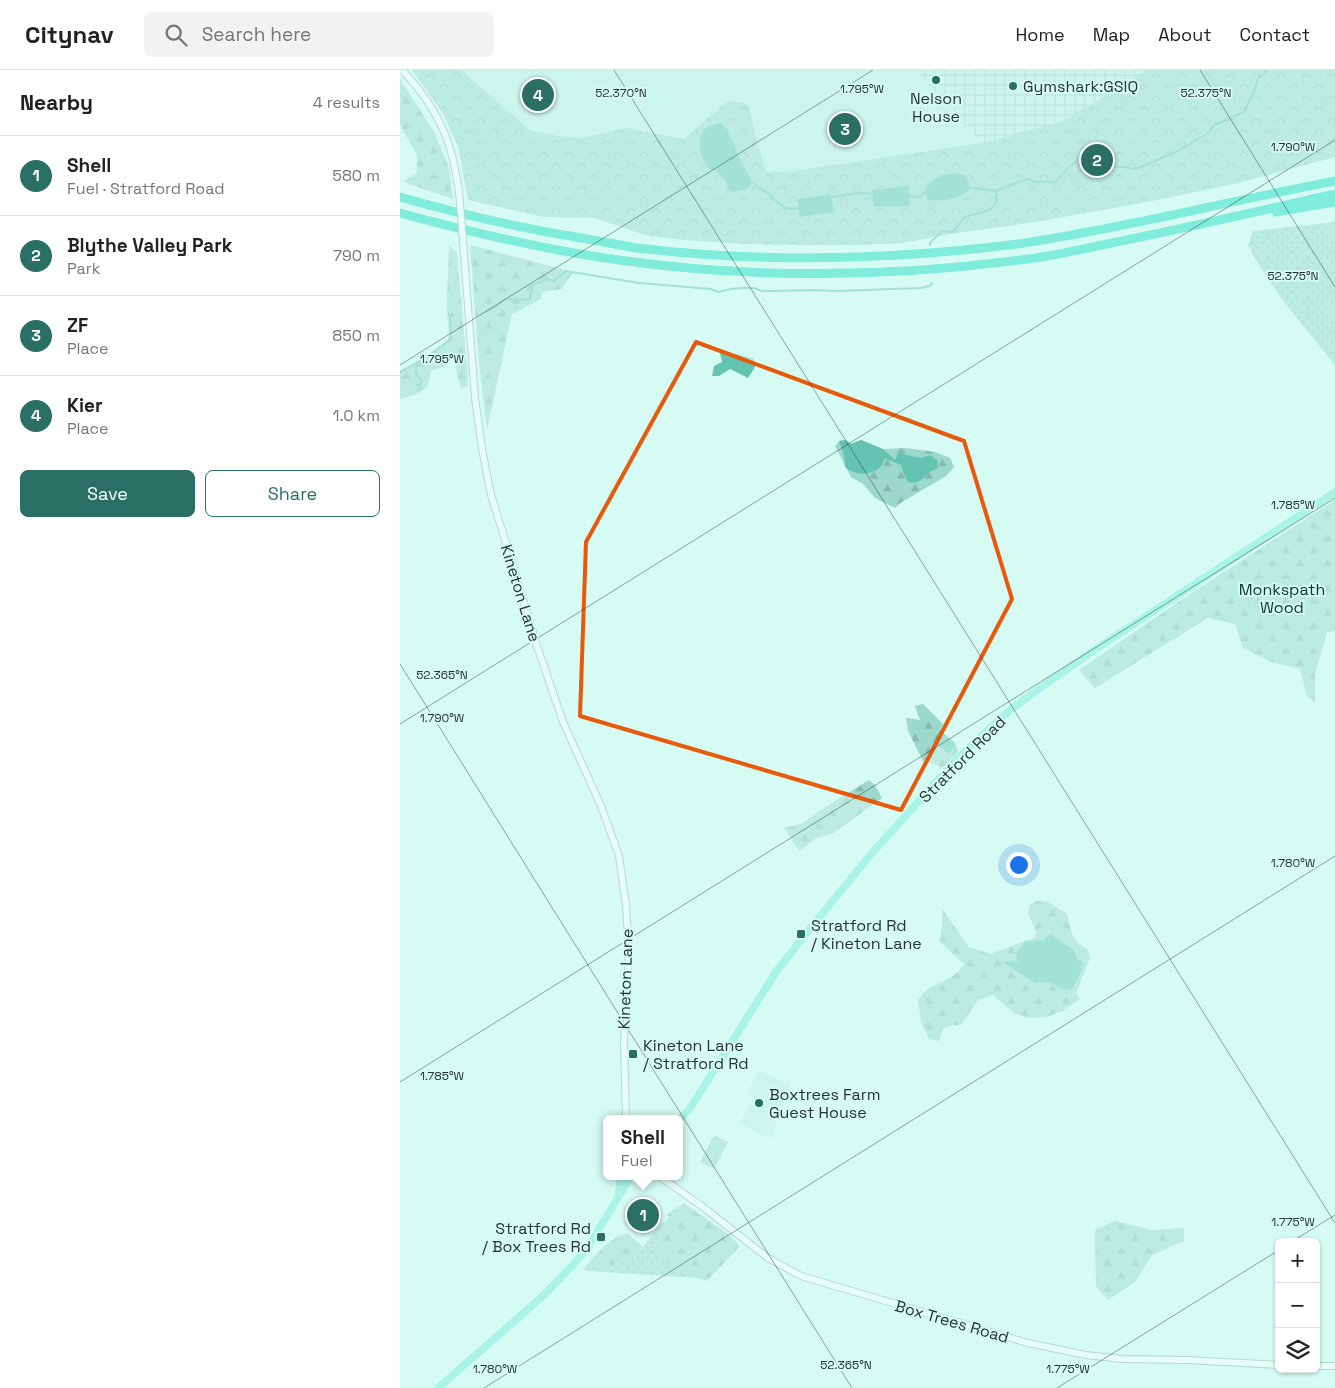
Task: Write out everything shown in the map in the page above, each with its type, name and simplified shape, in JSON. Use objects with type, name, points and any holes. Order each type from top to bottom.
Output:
[{"type":"highway","points":[[400,197],[532,230],[635,248],[700,254],[786,258],[957,251],[1019,243],[1096,231],[1335,180]]},
{"type":"highway","points":[[400,213],[527,244],[619,260],[714,270],[813,274],[921,270],[1029,259],[1131,239],[1335,194]]},
{"type":"highway","points":[[1216,220],[1302,209],[1335,202]]},
{"type":"main road","name":"Stratford Road","points":[[683,1116],[699,1094],[776,972],[872,853],[958,758],[1010,710],[1040,688],[1335,492]]},
{"type":"main road","points":[[618,1198],[622,1180]]},
{"type":"main road","points":[[438,1388],[544,1295],[574,1264],[586,1250],[629,1180]]},
{"type":"street","name":"Kineton Lane","points":[[402,70],[426,100],[445,132],[450,147],[459,190],[475,398],[482,450],[491,495],[536,643],[563,722],[601,806],[618,856],[626,905],[629,953],[624,1042],[626,1115]]},
{"type":"street","name":"Box Trees Road","points":[[665,1180],[703,1207],[768,1258],[801,1276],[1028,1343],[1086,1356],[1275,1365]]},
{"type":"street","points":[[1320,1366],[1335,1366]]},
{"type":"highlighted area","points":[[696,342],[964,441],[1012,599],[901,810],[580,716],[586,542]]},
{"type":"shaded area","points":[[461,70],[1146,70],[1127,84],[1060,122],[982,143],[793,171],[765,172],[749,106],[728,101],[684,139],[626,128],[582,138],[559,136],[531,131]]},
{"type":"shaded area","points":[[915,70],[1146,70],[1127,84],[1060,122],[982,143]]},
{"type":"shaded area","points":[[720,123],[727,129],[752,182],[747,189],[732,192],[721,175],[711,170],[703,158],[700,146],[701,135],[709,126]]},
{"type":"shaded area","points":[[954,173],[964,175],[970,188],[962,195],[951,199],[928,200],[924,193],[929,184],[939,177]]},
{"type":"shaded area","points":[[908,186],[910,206],[874,207],[872,190]]},
{"type":"shaded area","points":[[831,194],[834,212],[800,217],[797,199]]},
{"type":"shaded area","points":[[726,351],[754,359],[755,367],[748,378],[730,369],[719,376],[712,376],[714,366],[722,362],[720,353]]},
{"type":"shaded area","points":[[845,440],[851,444],[861,440],[883,449],[895,460],[898,453],[920,458],[930,455],[937,460],[938,468],[919,481],[912,483],[908,482],[901,465],[885,458],[881,466],[875,471],[862,474],[852,472],[845,467],[844,455],[839,441]]},
{"type":"shaded area","points":[[940,730],[955,743],[956,746],[949,754],[933,741]]},
{"type":"shaded area","points":[[1050,934],[1074,950],[1082,970],[1072,989],[1064,990],[1050,982],[1035,983],[1001,961],[1018,962],[1016,954],[1024,942],[1043,940]]},
{"type":"shaded area","points":[[758,1071],[790,1084],[787,1098],[778,1115],[773,1137],[766,1137],[740,1123],[754,1097],[748,1092]]},
{"type":"green space","points":[[412,70],[461,70],[531,131],[559,136],[582,138],[626,128],[684,139],[728,101],[744,103],[749,106],[766,172],[793,171],[982,143],[1060,122],[1127,84],[1146,70],[1335,70],[1335,157],[1239,183],[1147,202],[903,243],[801,245],[681,240],[645,235],[595,218],[544,217],[468,200],[458,146],[442,112]]},
{"type":"green space","points":[[400,79],[434,132],[449,168],[453,199],[403,182],[417,173],[417,155],[400,125]]},
{"type":"green space","points":[[1335,222],[1335,365],[1266,277],[1248,245],[1253,231]]},
{"type":"green space","points":[[449,245],[457,253],[468,378],[467,386],[461,389],[455,358],[449,357],[444,366],[431,371],[428,386],[417,394],[400,399],[400,372],[426,358],[449,338],[447,302]]},
{"type":"green space","points":[[470,245],[573,272],[562,289],[542,292],[541,299],[512,314],[487,429],[479,363]]},
{"type":"green space","points":[[845,440],[851,444],[861,440],[883,449],[906,448],[935,452],[950,458],[954,467],[946,476],[895,508],[875,498],[863,484],[851,477],[835,446],[839,441]]},
{"type":"green space","name":"Monkspath Wood","points":[[1335,500],[1335,631],[1327,632],[1315,674],[1315,702],[1307,696],[1300,669],[1271,662],[1243,648],[1235,624],[1208,618],[1095,688],[1079,670],[1190,594]]},
{"type":"green space","points":[[923,704],[943,724],[937,733],[953,751],[956,746],[958,753],[941,769],[938,765],[923,761],[908,731],[906,718],[920,720],[915,706]]},
{"type":"green space","points":[[869,780],[875,785],[882,798],[834,833],[816,838],[800,851],[798,849],[784,828],[801,824]]},
{"type":"green space","points":[[1036,901],[1048,902],[1067,914],[1072,934],[1078,943],[1088,950],[1090,958],[1076,993],[1080,999],[1063,1011],[1046,1017],[1027,1018],[1014,1013],[993,995],[978,1000],[961,1025],[943,1029],[939,1041],[929,1039],[921,1022],[918,1000],[927,989],[953,976],[964,964],[940,942],[943,910],[969,947],[990,954],[1034,938],[1037,934],[1028,913],[1030,904]]},
{"type":"green space","points":[[714,1135],[728,1142],[714,1169],[700,1162]]},
{"type":"green space","points":[[684,1203],[728,1234],[740,1246],[707,1281],[683,1277],[666,1260],[661,1252],[660,1239],[667,1225],[665,1222],[669,1217],[667,1215]]},
{"type":"green space","points":[[1115,1221],[1152,1230],[1184,1228],[1184,1241],[1152,1255],[1135,1282],[1108,1300],[1096,1286],[1095,1230]]},
{"type":"green space","points":[[665,1222],[667,1225],[660,1238],[665,1258],[683,1277],[602,1272],[622,1261],[634,1259],[660,1224]]},
{"type":"green space","points":[[627,1233],[643,1247],[633,1259],[622,1261],[602,1272],[583,1270],[608,1243]]},
{"type":"waterway","points":[[1007,187],[1028,179],[1035,182],[1055,182],[1070,166],[1080,159],[1093,166],[1136,169],[1178,151],[1208,133],[1214,125],[1244,112],[1258,78],[1266,70]]},
{"type":"waterway","points":[[752,182],[782,206],[792,209]]},
{"type":"waterway","points":[[970,188],[996,191]]},
{"type":"waterway","points":[[930,245],[942,231],[950,232],[955,230],[965,217],[991,209],[996,202],[996,191],[1002,188]]},
{"type":"waterway","points":[[832,197],[856,193],[872,194]]},
{"type":"waterway","points":[[909,195],[913,197],[921,196],[924,193]]},
{"type":"waterway","points":[[486,311],[496,307],[505,299],[530,299],[533,285],[547,279],[554,281],[566,271],[639,283],[711,289],[718,292],[742,288],[754,288],[762,291],[920,288],[930,286],[932,283]]},
{"type":"waterway","points":[[400,372],[422,360],[451,339],[450,317],[453,314]]},
{"type":"waterway","points":[[416,386],[422,380],[416,373],[417,364]]},
{"type":"place","name":"Nelson House","points":[[936,80]]},
{"type":"place","name":"Gymshark:GSIQ","points":[[1013,86]]},
{"type":"place","name":"Kier","points":[[538,95]]},
{"type":"place","name":"ZF","points":[[845,129]]},
{"type":"place","name":"Blythe Valley Park","points":[[1097,160]]},
{"type":"place","name":"Stratford Rd / Kineton Lane","points":[[801,934]]},
{"type":"place","name":"Kineton Lane / Stratford Rd","points":[[633,1054]]},
{"type":"place","name":"Boxtrees Farm Guest House","points":[[759,1103]]},
{"type":"place","name":"Shell","points":[[643,1215]]},
{"type":"place","name":"Stratford Rd / Box Trees Rd","points":[[601,1237]]}]
